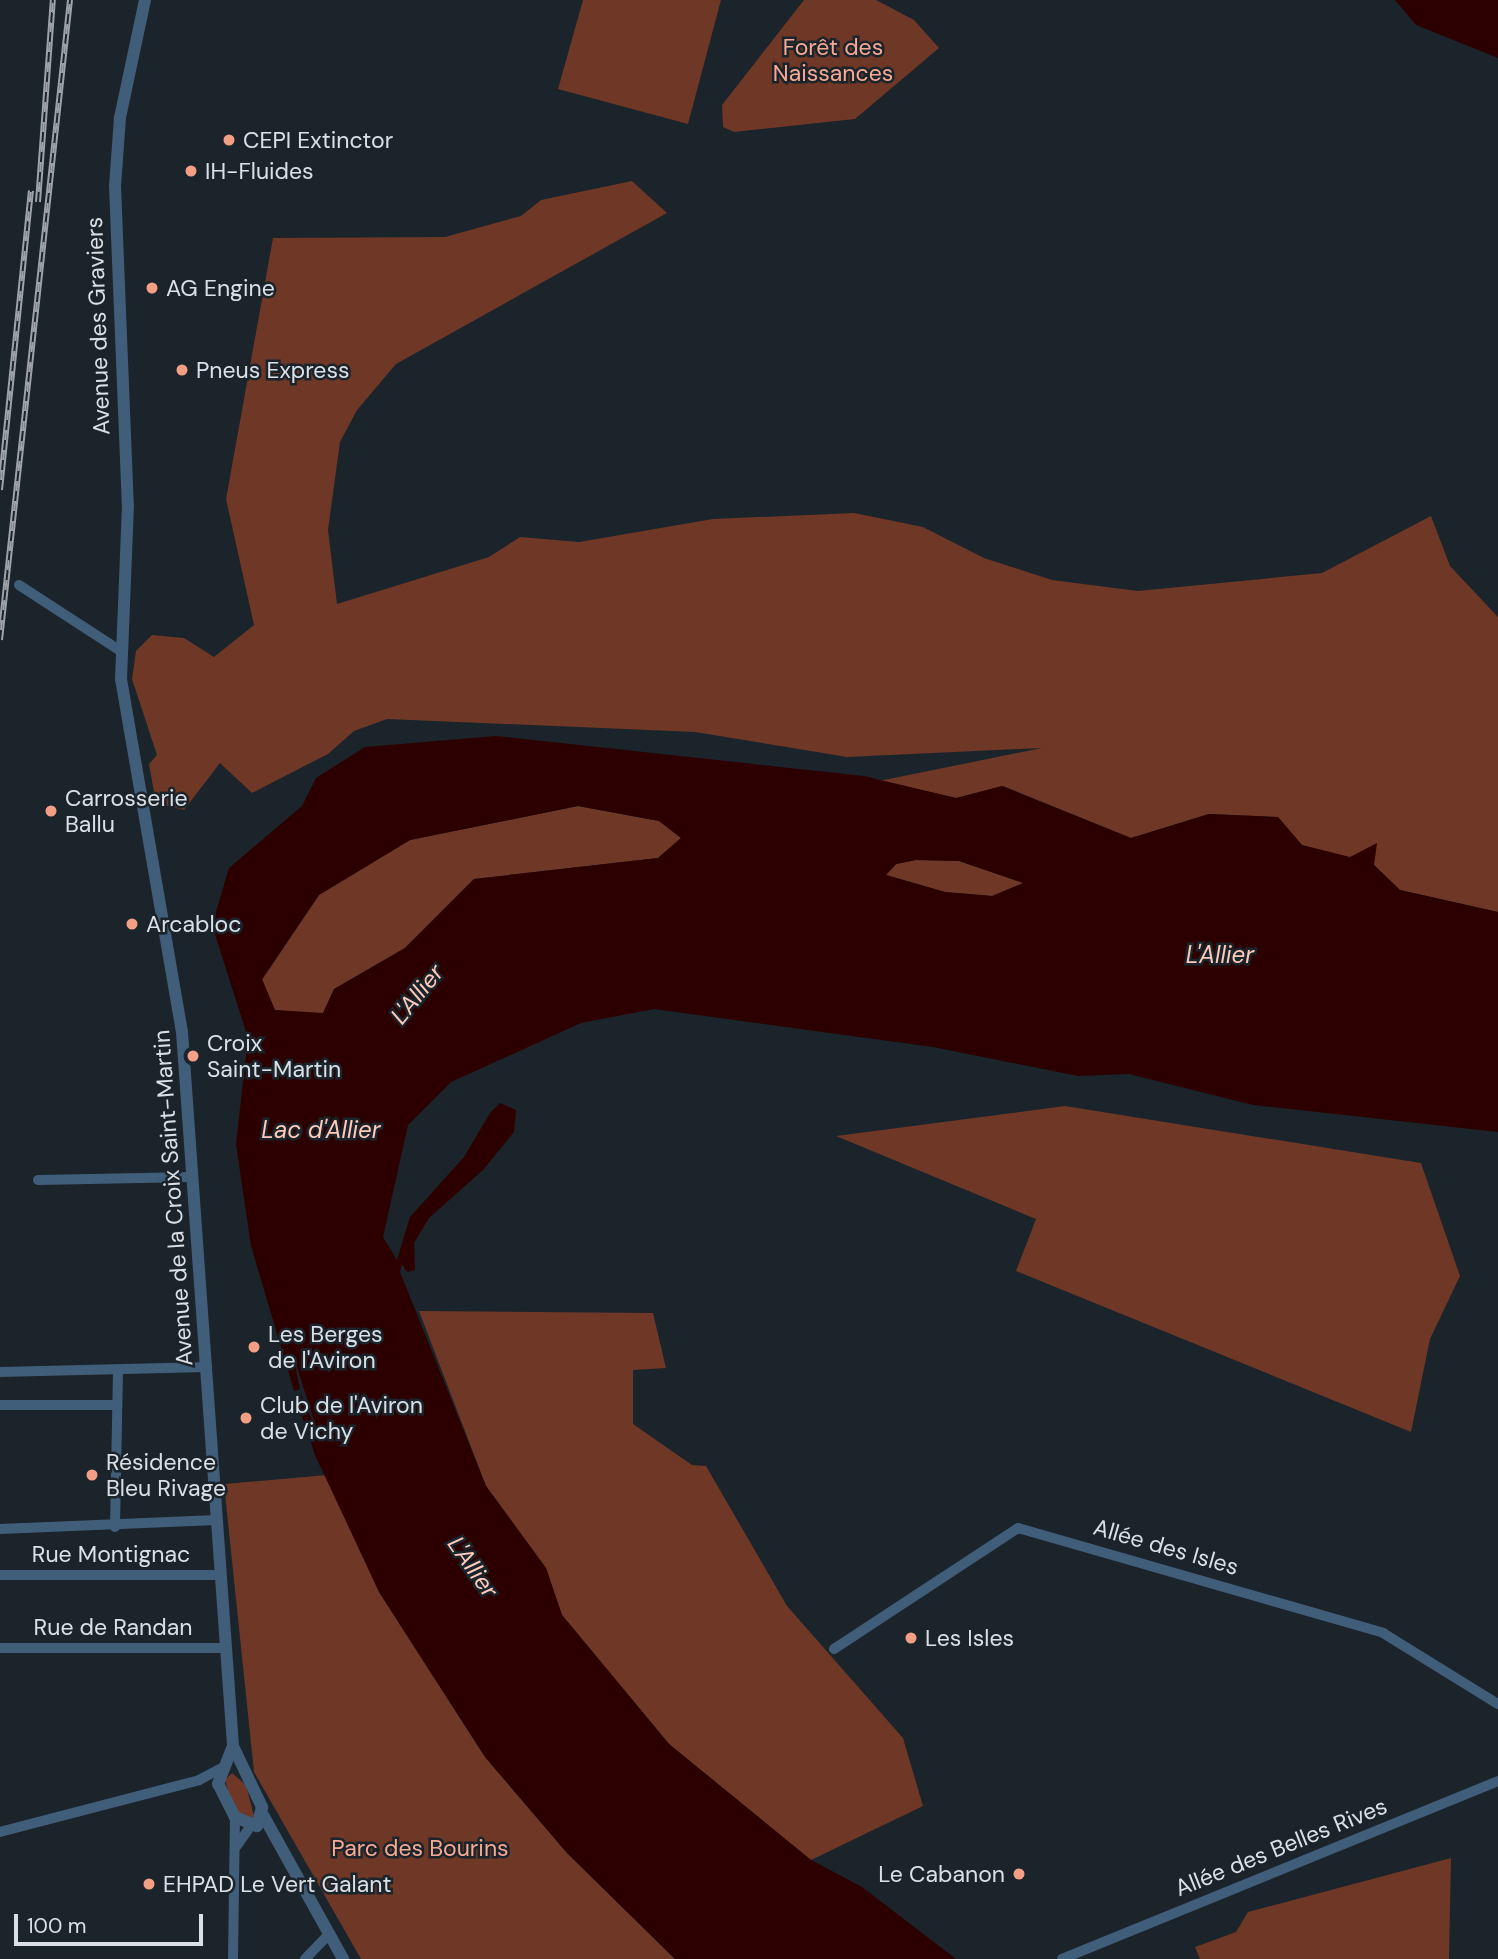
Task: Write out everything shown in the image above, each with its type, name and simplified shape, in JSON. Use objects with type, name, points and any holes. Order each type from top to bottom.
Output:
[{"type":"street","name":"Avenue des Graviers","points":[[122,652],[128,505],[115,186],[120,118],[145,0]]},
{"type":"street","points":[[19,585],[122,652]]},
{"type":"street","name":"Avenue de la Croix Saint-Martin","points":[[122,652],[174,968],[193,1177],[233,1746],[228,1767]]},
{"type":"street","points":[[38,1180],[193,1177]]},
{"type":"street","points":[[0,1372],[206,1367]]},
{"type":"street","points":[[115,1527],[114,1405],[118,1370]]},
{"type":"street","points":[[0,1405],[114,1405]]},
{"type":"street","points":[[0,1529],[115,1527],[217,1521]]},
{"type":"street","name":"Allée des Isles","points":[[834,1648],[1018,1528],[1383,1633],[1498,1704]]},
{"type":"street","name":"Rue Montignac","points":[[0,1575],[221,1575]]},
{"type":"street","name":"Rue de Randan","points":[[0,1648],[226,1648]]},
{"type":"street","points":[[228,1767],[263,1815],[343,1959]]},
{"type":"street","points":[[228,1767],[218,1784],[235,1817],[233,1959]]},
{"type":"street","points":[[0,1832],[199,1780],[228,1767]]},
{"type":"street","name":"Allée des Belles Rives","points":[[1062,1959],[1498,1781]]},
{"type":"street","points":[[236,1847],[250,1827],[263,1815]]},
{"type":"street","points":[[235,1817],[250,1827]]},
{"type":"street","points":[[305,1959],[328,1935]]},
{"type":"green space","points":[[583,0],[721,0],[688,124],[558,89]]},
{"type":"green space","name":"Forêt des Naissances","points":[[804,0],[876,0],[914,20],[939,48],[855,119],[734,132],[723,127],[722,105]]},
{"type":"green space","points":[[632,181],[667,213],[396,364],[357,410],[340,442],[328,530],[337,604],[489,557],[520,537],[579,542],[713,519],[854,513],[923,527],[984,558],[1052,580],[1138,591],[1322,573],[1431,516],[1450,566],[1498,617],[1498,912],[1400,890],[1374,865],[1302,845],[1278,817],[1209,814],[1131,838],[1003,786],[957,798],[879,781],[1042,748],[847,757],[695,732],[387,719],[354,731],[328,754],[252,793],[220,763],[184,810],[156,803],[149,764],[157,755],[132,679],[136,651],[152,635],[184,638],[214,657],[254,625],[226,499],[273,238],[445,237],[521,216],[541,200]]},
{"type":"green space","points":[[578,806],[659,821],[681,838],[658,858],[474,879],[405,948],[334,989],[323,1014],[275,1010],[262,980],[319,895],[410,840]]},
{"type":"green space","points":[[916,860],[959,861],[1024,883],[993,896],[945,892],[886,875],[896,864]]},
{"type":"green space","points":[[1065,1106],[1421,1163],[1460,1276],[1430,1339],[1411,1432],[1016,1271],[1036,1219],[836,1136]]},
{"type":"green space","points":[[419,1311],[653,1313],[666,1368],[633,1370],[633,1424],[692,1465],[706,1466],[787,1606],[903,1738],[923,1806],[811,1860],[669,1744],[562,1615],[546,1568],[486,1486]]},
{"type":"green space","name":"Parc des Bourins","points":[[327,1475],[379,1592],[485,1757],[567,1853],[675,1959],[361,1959],[254,1772],[224,1484]]},
{"type":"green space","points":[[232,1773],[246,1785],[255,1820],[239,1813],[229,1794],[225,1780]]},
{"type":"green space","points":[[1451,1858],[1449,1959],[1200,1959],[1195,1947],[1236,1932],[1248,1912]]},
{"type":"water","points":[[1395,0],[1498,0],[1498,58],[1416,25]]},
{"type":"water","name":"L'Allier","points":[[496,736],[864,776],[956,798],[1002,786],[1131,838],[1209,814],[1278,817],[1302,845],[1350,857],[1377,843],[1374,865],[1400,890],[1498,912],[1498,1132],[1253,1105],[1129,1074],[1078,1076],[933,1047],[654,1009],[581,1023],[451,1082],[408,1125],[383,1237],[397,1260],[410,1217],[464,1157],[490,1113],[500,1103],[516,1110],[514,1132],[483,1170],[429,1218],[414,1243],[415,1270],[407,1272],[402,1264],[400,1272],[486,1486],[546,1568],[562,1615],[669,1744],[811,1860],[862,1887],[956,1959],[675,1959],[567,1853],[485,1757],[379,1592],[315,1455],[295,1396],[301,1394],[319,1437],[292,1351],[300,1389],[294,1391],[251,1246],[236,1144],[248,1038],[212,925],[229,868],[302,806],[316,778],[365,747]],"holes":[[[578,806],[659,821],[681,838],[658,858],[474,879],[405,948],[334,989],[323,1013],[275,1010],[262,979],[319,895],[410,840]],[[916,860],[959,861],[1023,883],[992,896],[945,892],[886,875],[896,864]]]},
{"type":"railway","points":[[38,202],[53,0]]},
{"type":"railway","points":[[0,640],[70,0]]},
{"type":"railway","points":[[0,490],[31,191]]},
{"type":"place","name":"CEPI Extinctor","points":[[229,140]]},
{"type":"place","name":"IH-Fluides","points":[[191,171]]},
{"type":"place","name":"AG Engine","points":[[152,288]]},
{"type":"place","name":"Pneus Express","points":[[182,370]]},
{"type":"place","name":"Carrosserie Ballu","points":[[51,811]]},
{"type":"place","name":"Arcabloc","points":[[132,924]]},
{"type":"place","name":"Croix Saint-Martin","points":[[193,1056]]},
{"type":"place","name":"Les Berges de l'Aviron","points":[[254,1347]]},
{"type":"place","name":"Club de l'Aviron de Vichy","points":[[246,1418]]},
{"type":"place","name":"Résidence Bleu Rivage","points":[[92,1475]]},
{"type":"place","name":"Les Isles","points":[[911,1638]]},
{"type":"place","name":"Le Cabanon","points":[[1019,1874]]},
{"type":"place","name":"EHPAD Le Vert Galant","points":[[149,1884]]},
{"type":"water label","name":"Lac d'Allier","points":[[321,1130]]}]
